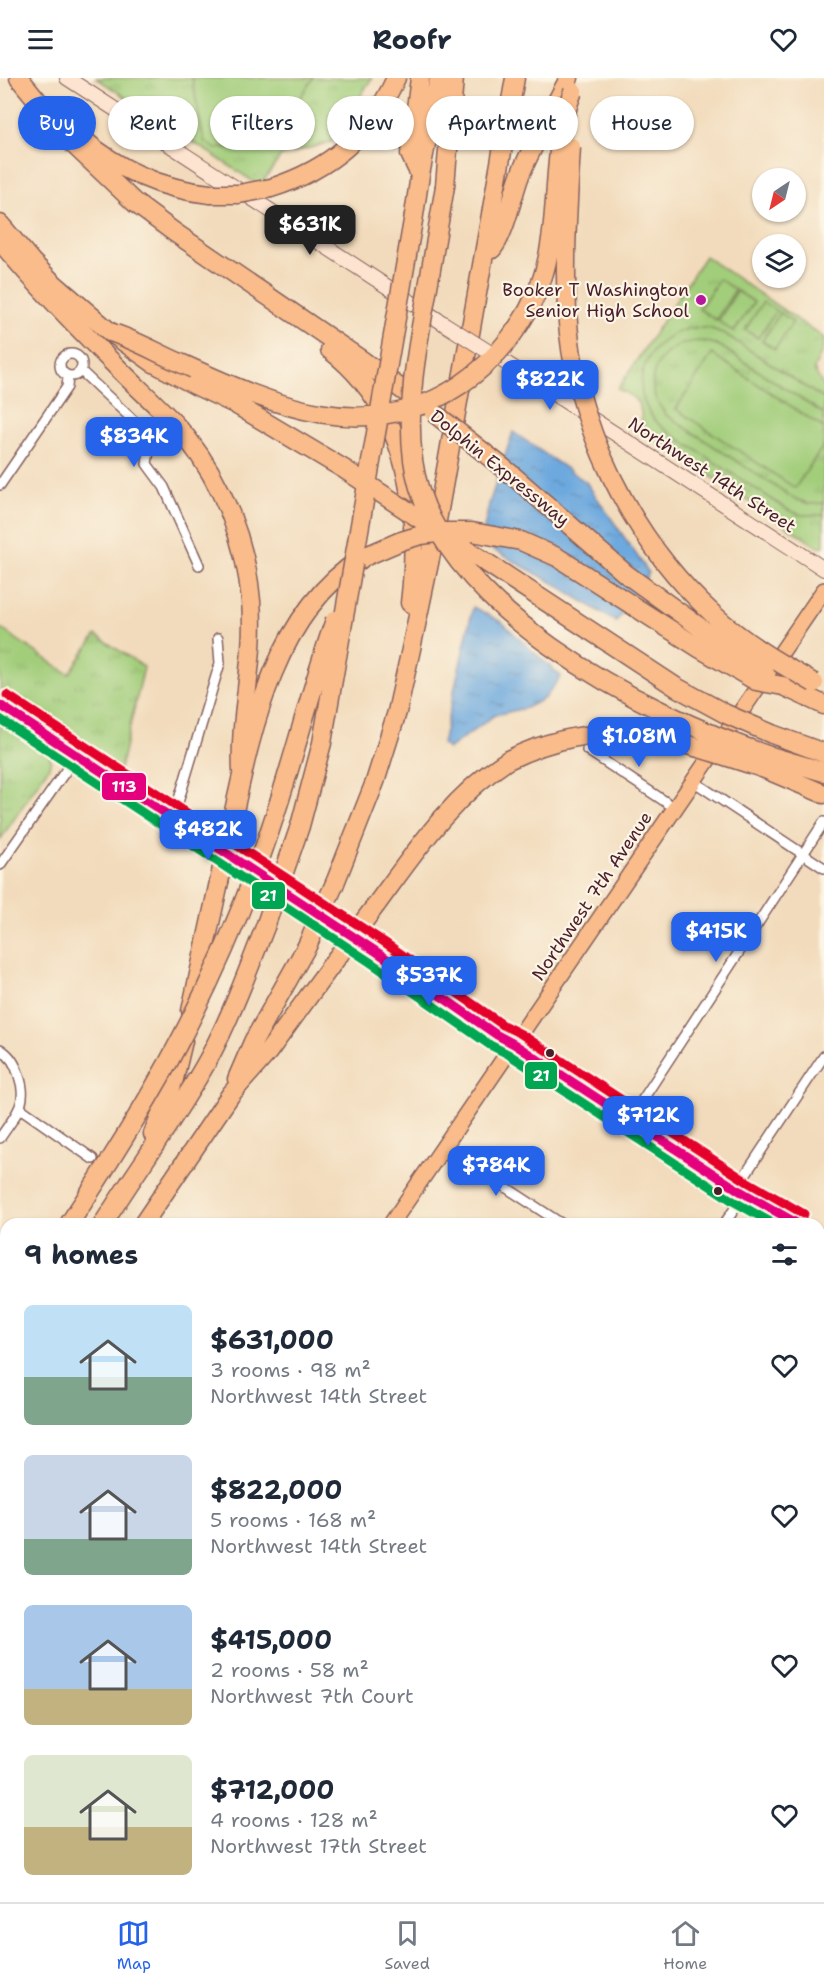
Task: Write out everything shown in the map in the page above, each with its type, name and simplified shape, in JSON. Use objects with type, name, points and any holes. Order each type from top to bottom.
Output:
[{"type":"highway","points":[[19,78],[33,96]]},
{"type":"highway","points":[[95,150],[136,175],[174,188],[210,194],[239,194],[271,188],[318,169],[342,151],[375,116],[396,78]]},
{"type":"highway","points":[[419,179],[411,154],[420,78]]},
{"type":"highway","points":[[107,1218],[171,1123],[210,1056],[242,986],[265,927],[309,797],[328,708],[419,179],[439,78]]},
{"type":"highway","points":[[454,78],[445,186],[416,358],[411,423],[415,474],[426,508],[440,536],[471,576],[500,605],[574,662],[665,714],[725,740],[824,794]]},
{"type":"highway","points":[[231,1094],[253,1042],[307,946],[335,883],[375,782],[397,712],[432,549],[514,78]]},
{"type":"highway","points":[[484,257],[497,242],[525,164],[572,82]]},
{"type":"highway","points":[[110,332],[134,340],[177,362],[261,397],[291,408],[318,414],[360,417],[382,415],[417,407],[442,396],[470,378],[493,359],[518,328],[534,298],[548,254],[558,160],[572,82]]},
{"type":"highway","points":[[572,82],[567,311],[582,396],[605,463],[635,520],[665,562],[699,600],[731,629],[815,689]]},
{"type":"highway","points":[[84,150],[118,189],[174,232],[182,246],[342,359],[360,378],[378,403],[401,450],[411,503],[414,560],[406,629],[411,649]]},
{"type":"highway","points":[[0,224],[52,282],[110,332],[152,362],[245,410],[344,469],[676,687],[726,714],[824,753]]},
{"type":"highway","name":"Dolphin Expressway","points":[[174,232],[363,361],[434,413],[511,474],[626,574],[783,686],[815,689],[824,705]]},
{"type":"highway","points":[[0,241],[37,284],[187,438],[212,477],[229,512],[246,566],[252,619],[250,669],[241,748],[242,772]]},
{"type":"highway","points":[[133,1176],[160,1118],[174,1080],[199,979],[242,772],[264,696],[290,638],[303,617],[325,589],[347,568],[366,556],[421,535],[472,532],[506,537],[541,549],[578,570],[730,667],[756,681],[783,686]]},
{"type":"highway","points":[[73,1218],[118,1149],[170,1060],[209,981],[272,825],[304,723],[318,669],[348,585]]},
{"type":"highway","points":[[147,1218],[231,1094],[267,1052],[424,840],[456,803],[491,771],[528,750],[558,740],[611,733],[673,741],[824,772]]},
{"type":"highway","points":[[767,762],[824,784]]},
{"type":"main road","name":"Northwest 7th Avenue","points":[[395,1218],[824,590]]},
{"type":"street","name":"Northwest 14th Street","points":[[67,78],[824,568]]},
{"type":"street","points":[[68,354],[79,357],[82,364],[81,371],[75,376],[68,376],[61,372],[59,364],[61,359],[68,354]]},
{"type":"street","points":[[81,371],[151,437],[147,464],[164,487],[199,565]]},
{"type":"street","points":[[0,485],[67,387],[68,376]]},
{"type":"street","points":[[173,819],[220,663],[218,638]]},
{"type":"street","points":[[0,705],[369,946],[497,1035],[740,1191],[787,1218]]},
{"type":"street","points":[[587,750],[675,808]]},
{"type":"street","points":[[0,865],[76,756]]},
{"type":"street","points":[[693,782],[824,868]]},
{"type":"street","points":[[630,1119],[824,822]]},
{"type":"street","points":[[0,1049],[12,1060],[17,1069],[24,1095],[20,1108],[0,1138]]},
{"type":"street","points":[[728,1218],[736,1206],[741,1181],[824,1056]]},
{"type":"street","points":[[20,1108],[93,1159]]},
{"type":"street","points":[[444,1147],[553,1218]]},
{"type":"green space","points":[[96,78],[372,78],[360,96],[327,96],[327,143],[315,146],[315,96],[210,96],[210,150],[302,150],[281,156],[260,186],[198,145],[198,96],[123,96]]},
{"type":"green space","points":[[192,78],[313,78],[301,96],[210,96],[210,145],[204,141],[198,96],[195,96]]},
{"type":"green space","points":[[705,256],[824,338],[824,346],[814,369],[824,388],[824,546],[818,547],[644,432],[639,404],[631,396],[618,389]]},
{"type":"green space","points":[[719,279],[735,290],[716,320],[699,309]]},
{"type":"green space","points":[[737,291],[754,302],[734,332],[718,321]]},
{"type":"green space","points":[[763,302],[776,311],[758,338],[745,330]]},
{"type":"green space","points":[[780,313],[793,322],[775,349],[762,341]]},
{"type":"green space","points":[[691,328],[709,328],[725,334],[824,399],[824,414],[720,346],[707,342],[693,342],[680,345],[669,352],[654,372],[653,385],[656,399],[666,415],[793,498],[809,504],[824,503],[824,515],[801,515],[788,510],[667,431],[653,418],[645,403],[641,387],[643,372],[649,357],[659,344],[673,334]]},
{"type":"green space","points":[[712,354],[824,428],[824,445],[795,488],[676,409]]},
{"type":"green space","points":[[0,628],[69,674],[96,635],[144,667],[120,769],[0,689]]},
{"type":"green space","points":[[0,720],[49,753],[51,760],[49,767],[0,840]]},
{"type":"water","points":[[513,432],[586,482],[649,573],[616,622],[557,585],[481,543],[489,504]]},
{"type":"water","points":[[473,607],[502,622],[561,676],[545,698],[526,708],[495,715],[448,749],[442,744]]},
{"type":"transit line","points":[[7,695],[384,942],[503,1025],[521,1034],[746,1181],[804,1214]]},
{"type":"transit line","name":"113","points":[[0,705],[377,952],[497,1035],[740,1191],[787,1218]]},
{"type":"transit line","name":"21","points":[[0,719],[370,962],[490,1045],[508,1054],[733,1201],[763,1218]]},
{"type":"place","name":"Booker T Washington Senior High School","points":[[701,300]]}]
